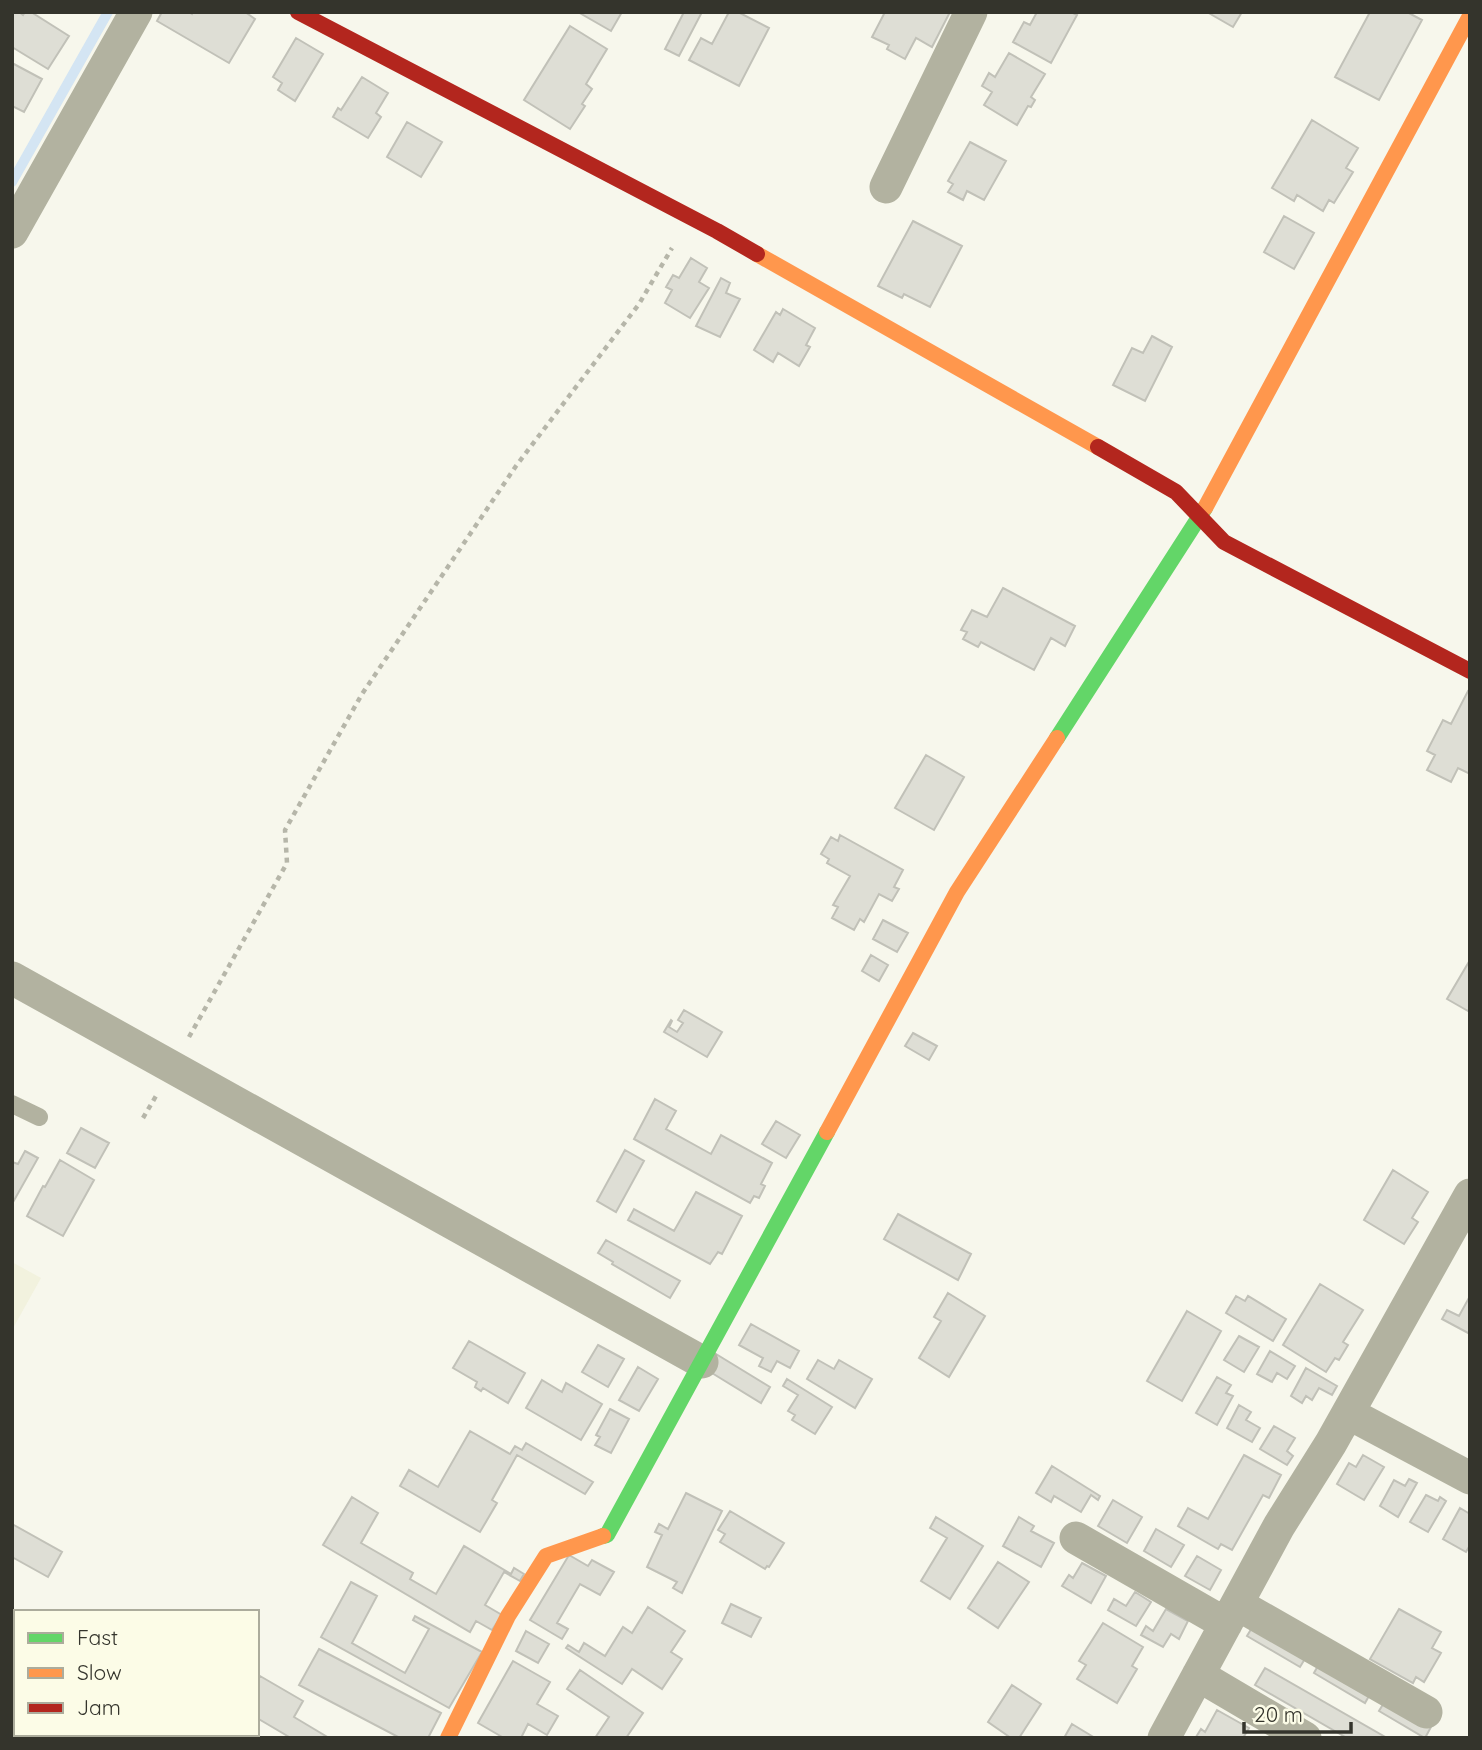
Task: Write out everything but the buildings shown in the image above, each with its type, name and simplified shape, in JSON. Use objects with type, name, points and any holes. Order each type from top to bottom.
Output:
[{"type":"street","points":[[12,232],[136,12]]},
{"type":"street","points":[[298,12],[690,216],[1176,492],[1224,542],[1470,671]]},
{"type":"street","points":[[886,187],[971,12]]},
{"type":"street","points":[[448,1738],[508,1616],[546,1556],[607,1535],[957,892],[1199,518],[1464,16]]},
{"type":"street","points":[[12,978],[702,1363]]},
{"type":"street","points":[[1164,1738],[1279,1526],[1331,1443],[1470,1195]]},
{"type":"street","points":[[1348,1413],[1470,1478]]},
{"type":"street","points":[[1076,1538],[1426,1712]]},
{"type":"street","points":[[1198,1675],[1305,1738]]},
{"type":"lane","points":[[12,1104],[39,1117]]},
{"type":"path","points":[[184,1045],[287,863],[285,830],[362,694],[516,466],[639,304],[690,216]]},
{"type":"path","points":[[143,1118],[157,1094]]},
{"type":"shaded area","points":[[12,1262],[41,1278],[12,1330]]},
{"type":"waterway","points":[[12,182],[108,12]]},
{"type":"traffic: fast","points":[[1057,738],[1205,508]]},
{"type":"traffic: fast","points":[[603,1536],[607,1535],[827,1132]]},
{"type":"traffic: slow","points":[[1205,508],[1470,16]]},
{"type":"traffic: slow","points":[[757,254],[1098,447]]},
{"type":"traffic: slow","points":[[827,1132],[957,892],[1057,738]]},
{"type":"traffic: slow","points":[[448,1738],[508,1616],[546,1556],[603,1536]]},
{"type":"traffic: jam","points":[[298,12],[757,254]]},
{"type":"traffic: jam","points":[[1098,447],[1176,492],[1224,542],[1470,671]]}]
